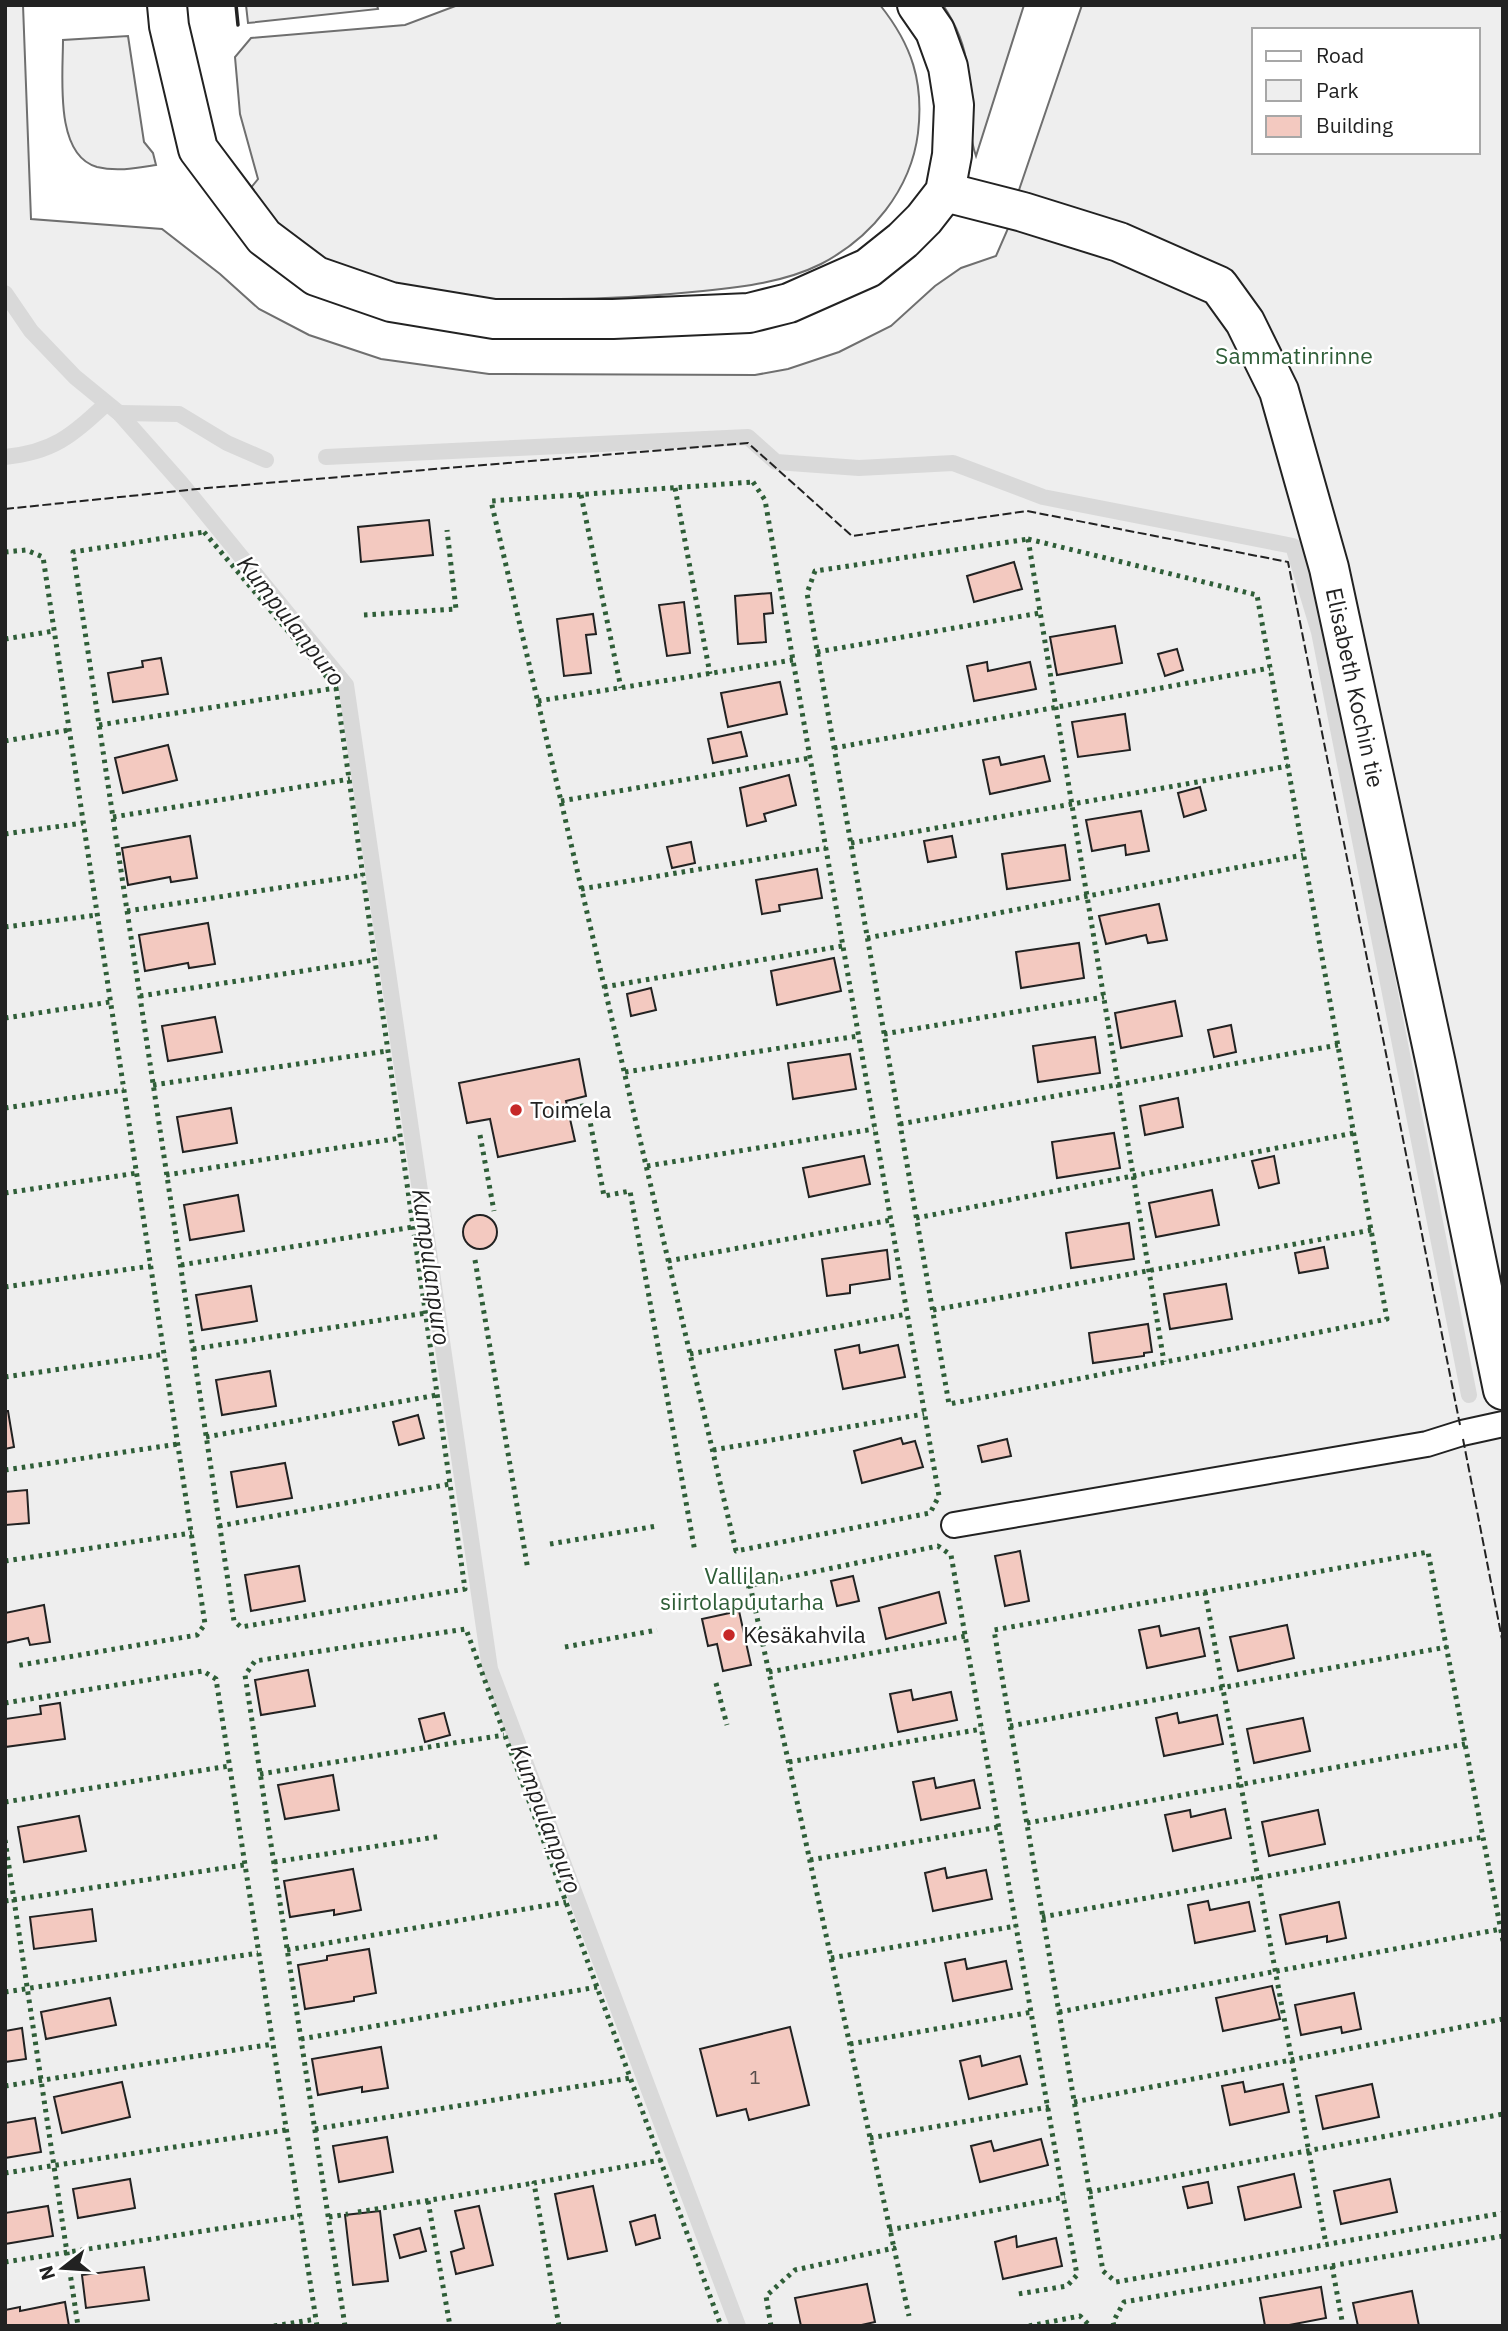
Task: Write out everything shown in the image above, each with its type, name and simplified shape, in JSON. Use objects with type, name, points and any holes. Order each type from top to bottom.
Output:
[{"type":"street","points":[[167,5],[169,26],[198,149],[264,237],[316,276],[391,302],[494,319],[613,319],[748,313],[789,303],[868,268],[903,240],[945,192],[953,155],[954,106],[948,67],[936,31],[918,5]]},
{"type":"street","name":"Elisabeth Kochin tie","points":[[945,192],[1023,212],[1119,242],[1219,286],[1245,323],[1279,391],[1332,581],[1503,1390]]},
{"type":"lane","points":[[954,1525],[1427,1444],[1503,1424]]},
{"type":"green space","name":"Vallilan siirtolapuutarha","points":[[5,5],[23,5],[31,219],[162,229],[220,274],[259,309],[309,335],[381,359],[489,374],[755,375],[788,369],[839,352],[891,326],[935,286],[961,268],[996,256],[1013,217],[1019,190],[1082,5],[1503,5],[1503,2326],[5,2326]]},
{"type":"green space","points":[[246,5],[377,5],[378,9],[248,23]]},
{"type":"green space","points":[[458,5],[880,5],[908,50],[917,81],[918,133],[907,174],[886,210],[872,226],[856,241],[821,264],[778,279],[703,291],[596,298],[486,299],[413,287],[358,274],[328,262],[287,237],[246,194],[258,179],[240,114],[235,57],[251,38],[405,25]]},
{"type":"green space","points":[[943,5],[1024,5],[976,156],[971,134],[966,59],[959,35]]},
{"type":"green space","points":[[128,36],[144,142],[153,153],[156,165],[119,169],[97,167],[83,160],[67,131],[62,93],[63,40]]},
{"type":"building","points":[[429,520],[433,555],[361,562],[358,527]]},
{"type":"building","points":[[1014,562],[1022,589],[974,602],[967,576]]},
{"type":"building","points":[[771,593],[773,613],[764,614],[766,642],[738,644],[735,596]]},
{"type":"building","points":[[684,602],[690,653],[667,656],[659,605]]},
{"type":"building","points":[[593,614],[596,634],[586,635],[591,673],[564,676],[557,619]]},
{"type":"building","points":[[1115,626],[1122,663],[1057,675],[1050,637]]},
{"type":"building","points":[[1177,649],[1183,670],[1165,676],[1158,654]]},
{"type":"building","points":[[161,658],[168,694],[113,702],[108,673],[143,667],[142,661]]},
{"type":"building","points":[[987,662],[988,671],[1030,662],[1036,689],[974,701],[967,666]]},
{"type":"building","points":[[780,682],[787,714],[728,727],[721,693]]},
{"type":"building","points":[[1125,714],[1130,750],[1078,757],[1072,722]]},
{"type":"building","points":[[741,732],[747,756],[713,763],[708,739]]},
{"type":"building","points":[[168,745],[177,780],[123,793],[115,758]]},
{"type":"building","points":[[1044,756],[1050,781],[990,794],[983,760],[999,757],[1001,765]]},
{"type":"building","points":[[789,775],[796,805],[764,814],[766,821],[747,826],[740,788]]},
{"type":"building","points":[[1200,787],[1206,810],[1184,817],[1178,793]]},
{"type":"building","points":[[1141,811],[1149,851],[1126,855],[1125,845],[1092,851],[1086,820]]},
{"type":"building","points":[[190,836],[197,878],[171,882],[170,877],[128,885],[122,848]]},
{"type":"building","points":[[952,836],[956,857],[928,862],[924,841]]},
{"type":"building","points":[[691,842],[695,863],[672,868],[667,847]]},
{"type":"building","points":[[1065,845],[1070,880],[1007,889],[1002,854]]},
{"type":"building","points":[[817,869],[822,898],[779,905],[780,911],[762,914],[756,880]]},
{"type":"building","points":[[1159,904],[1167,940],[1148,943],[1146,935],[1106,944],[1099,916]]},
{"type":"building","points":[[208,923],[215,964],[189,968],[188,963],[145,971],[139,935]]},
{"type":"building","points":[[1079,943],[1084,978],[1021,988],[1016,952]]},
{"type":"building","points":[[834,958],[841,991],[777,1005],[771,971]]},
{"type":"building","points":[[651,988],[656,1010],[631,1016],[627,994]]},
{"type":"building","points":[[1175,1001],[1182,1036],[1121,1048],[1115,1013]]},
{"type":"building","points":[[215,1017],[222,1052],[168,1061],[162,1026]]},
{"type":"building","points":[[1231,1025],[1236,1052],[1214,1057],[1208,1030]]},
{"type":"building","points":[[1095,1037],[1100,1073],[1038,1082],[1033,1046]]},
{"type":"building","points":[[850,1054],[856,1089],[793,1099],[788,1063]]},
{"type":"building","name":"Toimela","points":[[579,1059],[586,1096],[566,1101],[575,1141],[498,1157],[490,1119],[467,1123],[459,1083]]},
{"type":"building","points":[[1178,1098],[1183,1127],[1145,1135],[1140,1106]]},
{"type":"building","points":[[231,1108],[237,1143],[183,1152],[177,1117]]},
{"type":"building","points":[[1114,1133],[1120,1168],[1057,1178],[1052,1142]]},
{"type":"building","points":[[864,1156],[870,1184],[809,1197],[803,1168]]},
{"type":"building","points":[[1274,1156],[1279,1183],[1259,1188],[1252,1161]]},
{"type":"building","points":[[1212,1190],[1219,1225],[1156,1237],[1149,1203]]},
{"type":"building","points":[[238,1195],[244,1231],[190,1240],[184,1205]]},
{"type":"building","points":[[480,1215],[492,1220],[497,1232],[492,1244],[480,1249],[468,1244],[463,1232],[468,1220]]},
{"type":"building","points":[[1129,1223],[1134,1259],[1071,1268],[1066,1233]]},
{"type":"building","points":[[1324,1247],[1328,1268],[1299,1273],[1295,1253]]},
{"type":"building","points":[[887,1250],[890,1279],[850,1285],[850,1293],[827,1296],[822,1259]]},
{"type":"building","points":[[1226,1284],[1232,1319],[1170,1329],[1164,1294]]},
{"type":"building","points":[[251,1286],[257,1321],[202,1330],[196,1295]]},
{"type":"building","points":[[1148,1324],[1152,1352],[1144,1353],[1144,1356],[1093,1363],[1089,1333]]},
{"type":"building","points":[[859,1345],[860,1353],[898,1345],[905,1377],[843,1389],[835,1350]]},
{"type":"building","points":[[270,1371],[276,1406],[222,1415],[216,1380]]},
{"type":"building","points":[[5,1411],[8,1411],[14,1447],[5,1449]]},
{"type":"building","points":[[418,1415],[424,1438],[399,1445],[393,1422]]},
{"type":"building","points":[[901,1438],[903,1444],[915,1441],[923,1467],[862,1483],[854,1451]]},
{"type":"building","points":[[1007,1439],[1011,1456],[982,1462],[978,1446]]},
{"type":"building","points":[[285,1463],[292,1498],[237,1507],[231,1472]]},
{"type":"building","points":[[27,1490],[29,1523],[6,1525],[5,1492]]},
{"type":"building","points":[[1020,1551],[1029,1601],[1005,1606],[995,1556]]},
{"type":"building","points":[[299,1566],[305,1601],[251,1611],[245,1575]]},
{"type":"building","points":[[853,1576],[859,1601],[837,1606],[831,1581]]},
{"type":"building","points":[[939,1592],[946,1623],[886,1639],[879,1608]]},
{"type":"building","points":[[44,1605],[50,1642],[30,1645],[28,1638],[5,1643],[5,1613]]},
{"type":"building","points":[[739,1611],[751,1665],[723,1671],[717,1644],[708,1646],[702,1619]]},
{"type":"building","points":[[1287,1625],[1294,1658],[1238,1671],[1230,1637]]},
{"type":"building","points":[[1159,1626],[1161,1636],[1199,1628],[1205,1656],[1147,1668],[1139,1630]]},
{"type":"building","points":[[308,1670],[315,1706],[261,1715],[255,1680]]},
{"type":"building","points":[[911,1690],[913,1700],[951,1692],[957,1720],[898,1732],[890,1694]]},
{"type":"building","points":[[60,1703],[65,1739],[5,1747],[5,1719],[41,1714],[40,1706]]},
{"type":"building","points":[[444,1713],[450,1735],[425,1742],[419,1719]]},
{"type":"building","points":[[1177,1713],[1179,1723],[1217,1715],[1223,1744],[1164,1756],[1156,1718]]},
{"type":"building","points":[[1303,1718],[1310,1751],[1254,1763],[1247,1729]]},
{"type":"building","points":[[333,1775],[339,1810],[285,1819],[278,1785]]},
{"type":"building","points":[[934,1778],[936,1788],[974,1780],[980,1808],[921,1820],[913,1782]]},
{"type":"building","points":[[1225,1809],[1231,1838],[1173,1851],[1165,1815],[1190,1810],[1191,1817]]},
{"type":"building","points":[[1318,1810],[1325,1844],[1269,1856],[1262,1822]]},
{"type":"building","points":[[79,1816],[86,1851],[24,1862],[18,1827]]},
{"type":"building","points":[[945,1868],[947,1878],[986,1870],[992,1899],[933,1911],[925,1873]]},
{"type":"building","points":[[353,1869],[361,1910],[334,1915],[334,1910],[290,1917],[284,1881]]},
{"type":"building","points":[[1208,1901],[1210,1910],[1249,1902],[1255,1931],[1195,1943],[1188,1905]]},
{"type":"building","points":[[1339,1902],[1346,1938],[1327,1942],[1327,1936],[1286,1944],[1280,1915]]},
{"type":"building","points":[[92,1909],[96,1941],[34,1949],[30,1917]]},
{"type":"building","points":[[369,1949],[376,1993],[354,1997],[354,2001],[305,2009],[298,1965],[327,1960],[327,1956]]},
{"type":"building","points":[[965,1959],[967,1969],[1006,1961],[1012,1989],[953,2001],[945,1963]]},
{"type":"building","points":[[1272,1986],[1280,2019],[1223,2031],[1216,1998]]},
{"type":"building","points":[[1354,1993],[1361,2029],[1342,2033],[1341,2027],[1301,2035],[1295,2005]]},
{"type":"building","points":[[110,1998],[116,2025],[46,2039],[41,2012]]},
{"type":"building","points":[[790,2027],[809,2105],[749,2120],[746,2109],[717,2116],[700,2049]]},
{"type":"building","points":[[22,2028],[26,2059],[5,2062],[5,2031]]},
{"type":"building","points":[[381,2047],[388,2088],[362,2092],[362,2087],[318,2095],[312,2059]]},
{"type":"building","points":[[980,2056],[982,2066],[1020,2056],[1027,2084],[969,2099],[960,2061]]},
{"type":"building","points":[[122,2082],[130,2117],[62,2133],[54,2097]]},
{"type":"building","points":[[1243,2082],[1245,2092],[1283,2084],[1289,2112],[1230,2125],[1222,2086]]},
{"type":"building","points":[[1372,2084],[1379,2117],[1323,2129],[1316,2096]]},
{"type":"building","points":[[35,2118],[41,2152],[5,2158],[5,2123]]},
{"type":"building","points":[[387,2137],[393,2172],[339,2182],[333,2146]]},
{"type":"building","points":[[1041,2139],[1048,2165],[980,2182],[971,2146],[991,2141],[994,2151]]},
{"type":"building","points":[[1294,2174],[1301,2207],[1245,2220],[1238,2187]]},
{"type":"building","points":[[130,2179],[135,2208],[78,2218],[73,2189]]},
{"type":"building","points":[[1390,2179],[1397,2212],[1341,2224],[1334,2191]]},
{"type":"building","points":[[1208,2182],[1212,2203],[1188,2208],[1183,2187]]},
{"type":"building","points":[[593,2186],[607,2251],[568,2259],[555,2194]]},
{"type":"building","points":[[48,2206],[53,2236],[5,2244],[5,2213]]},
{"type":"building","points":[[479,2206],[493,2265],[456,2274],[451,2252],[464,2248],[455,2211]]},
{"type":"building","points":[[380,2211],[388,2281],[353,2285],[345,2215]]},
{"type":"building","points":[[655,2215],[660,2238],[636,2245],[630,2222]]},
{"type":"building","points":[[420,2228],[426,2251],[400,2258],[394,2235]]},
{"type":"building","points":[[1016,2236],[1017,2247],[1056,2238],[1062,2266],[1003,2279],[995,2242]]},
{"type":"building","points":[[144,2267],[149,2300],[86,2308],[82,2275]]},
{"type":"building","points":[[867,2284],[875,2322],[857,2326],[801,2326],[795,2298]]},
{"type":"building","points":[[1321,2287],[1326,2318],[1284,2326],[1265,2326],[1260,2298]]},
{"type":"building","points":[[1412,2291],[1419,2326],[1358,2326],[1353,2303]]},
{"type":"building","points":[[65,2302],[69,2326],[5,2326],[5,2310],[20,2307],[20,2311]]},
{"type":"waterway","name":"Kumpulanpuro","points":[[5,293],[31,331],[75,377],[119,413],[181,483],[346,685],[490,1669],[738,2326]]},
{"type":"waterway","points":[[5,457],[37,451],[61,441],[106,404]]},
{"type":"waterway","points":[[119,413],[179,414],[227,443],[266,460]]},
{"type":"waterway","points":[[326,457],[748,437],[776,462],[859,468],[953,463],[1043,497],[1293,546],[1319,632],[1469,1395]]},
{"type":"hedge","points":[[753,482],[765,500],[939,1496],[930,1513],[736,1551],[491,501],[753,482]]},
{"type":"hedge","points":[[675,488],[710,674]]},
{"type":"hedge","points":[[581,495],[621,688]]},
{"type":"hedge","points":[[364,615],[456,609],[447,530]]},
{"type":"hedge","points":[[204,532],[336,688],[465,1589],[241,1627],[234,1621],[73,552],[204,532]]},
{"type":"hedge","points":[[1028,539],[1257,595],[1387,1319],[949,1404],[807,593],[815,571],[1028,539]]},
{"type":"hedge","points":[[1028,539],[1164,1362]]},
{"type":"hedge","points":[[5,552],[26,550],[43,557],[205,1624],[197,1635],[15,1666]]},
{"type":"hedge","points":[[817,652],[1040,613]]},
{"type":"hedge","points":[[5,639],[54,631]]},
{"type":"hedge","points":[[538,701],[793,660]]},
{"type":"hedge","points":[[834,748],[1270,668]]},
{"type":"hedge","points":[[99,725],[336,688]]},
{"type":"hedge","points":[[5,741],[69,730]]},
{"type":"hedge","points":[[561,801],[810,758]]},
{"type":"hedge","points":[[851,843],[1288,766]]},
{"type":"hedge","points":[[113,817],[350,779]]},
{"type":"hedge","points":[[5,834],[83,823]]},
{"type":"hedge","points":[[581,889],[826,848]]},
{"type":"hedge","points":[[867,938],[1303,855]]},
{"type":"hedge","points":[[127,911],[363,875]]},
{"type":"hedge","points":[[5,927],[97,915]]},
{"type":"hedge","points":[[604,987],[842,946]]},
{"type":"hedge","points":[[140,996],[374,960]]},
{"type":"hedge","points":[[884,1034],[1104,997]]},
{"type":"hedge","points":[[5,1018],[110,1002]]},
{"type":"hedge","points":[[625,1072],[858,1036]]},
{"type":"hedge","points":[[900,1124],[1338,1045]]},
{"type":"hedge","points":[[153,1085],[387,1051]]},
{"type":"hedge","points":[[5,1108],[124,1090]]},
{"type":"hedge","points":[[572,1108],[587,1105],[604,1196],[630,1191],[695,1552]]},
{"type":"hedge","points":[[647,1166],[874,1129]]},
{"type":"hedge","points":[[916,1218],[1354,1133]]},
{"type":"hedge","points":[[480,1135],[494,1211]]},
{"type":"hedge","points":[[166,1175],[400,1138]]},
{"type":"hedge","points":[[5,1193],[137,1173]]},
{"type":"hedge","points":[[668,1261],[891,1220]]},
{"type":"hedge","points":[[181,1265],[413,1227]]},
{"type":"hedge","points":[[933,1310],[1372,1230]]},
{"type":"hedge","points":[[475,1260],[528,1570]]},
{"type":"hedge","points":[[5,1287],[151,1266]]},
{"type":"hedge","points":[[193,1349],[426,1313]]},
{"type":"hedge","points":[[690,1354],[907,1314]]},
{"type":"hedge","points":[[5,1377],[165,1354]]},
{"type":"hedge","points":[[206,1437],[437,1395]]},
{"type":"hedge","points":[[713,1450],[924,1414]]},
{"type":"hedge","points":[[5,1470],[178,1444]]},
{"type":"hedge","points":[[219,1526],[450,1484]]},
{"type":"hedge","points":[[550,1544],[657,1526]]},
{"type":"hedge","points":[[5,1561],[192,1533]]},
{"type":"hedge","points":[[746,1586],[938,1546],[951,1555],[1077,2275],[1067,2286],[1018,2294]]},
{"type":"hedge","points":[[1503,1941],[1428,1552],[994,1630],[1103,2271],[1116,2282],[1503,2213]]},
{"type":"hedge","points":[[750,1585],[894,2248]]},
{"type":"hedge","points":[[1205,1592],[1326,2244]]},
{"type":"hedge","points":[[345,2326],[245,1675],[255,1661],[466,1629],[721,2326]]},
{"type":"hedge","points":[[565,1647],[657,1630]]},
{"type":"hedge","points":[[769,1672],[966,1636]]},
{"type":"hedge","points":[[1010,1726],[1447,1647]]},
{"type":"hedge","points":[[5,1703],[203,1671],[216,1679],[317,2326]]},
{"type":"hedge","points":[[716,1683],[727,1725]]},
{"type":"hedge","points":[[789,1762],[982,1729]]},
{"type":"hedge","points":[[260,1774],[504,1735]]},
{"type":"hedge","points":[[1027,1823],[1465,1744]]},
{"type":"hedge","points":[[5,1802],[229,1766]]},
{"type":"hedge","points":[[810,1860],[999,1827]]},
{"type":"hedge","points":[[274,1862],[442,1836]]},
{"type":"hedge","points":[[1042,1917],[1483,1837]]},
{"type":"hedge","points":[[5,1840],[78,2326]]},
{"type":"hedge","points":[[5,1901],[244,1865]]},
{"type":"hedge","points":[[287,1950],[566,1902]]},
{"type":"hedge","points":[[831,1958],[1016,1926]]},
{"type":"hedge","points":[[1059,2012],[1501,1929]]},
{"type":"hedge","points":[[5,1992],[258,1953]]},
{"type":"hedge","points":[[301,2039],[597,1987]]},
{"type":"hedge","points":[[850,2044],[1032,2012]]},
{"type":"hedge","points":[[1074,2102],[1503,2019]]},
{"type":"hedge","points":[[5,2086],[273,2044]]},
{"type":"hedge","points":[[315,2129],[630,2078]]},
{"type":"hedge","points":[[870,2138],[1049,2107]]},
{"type":"hedge","points":[[1089,2192],[1503,2114]]},
{"type":"hedge","points":[[5,2173],[286,2130]]},
{"type":"hedge","points":[[559,2326],[534,2183],[661,2160]]},
{"type":"hedge","points":[[358,2212],[534,2183]]},
{"type":"hedge","points":[[889,2230],[1065,2197]]},
{"type":"hedge","points":[[428,2201],[450,2326]]},
{"type":"hedge","points":[[329,2217],[348,2214]]},
{"type":"hedge","points":[[5,2262],[300,2216]]},
{"type":"hedge","points":[[1114,2326],[1113,2322],[1124,2302],[1503,2236]]},
{"type":"hedge","points":[[771,2326],[766,2296],[795,2270],[894,2248],[909,2316]]},
{"type":"hedge","points":[[1332,2266],[1343,2326]]},
{"type":"hedge","points":[[1029,2326],[1080,2316],[1090,2326]]},
{"type":"hedge","points":[[274,2326],[316,2319]]},
{"type":"fence","points":[[5,509],[207,488],[748,443],[852,536],[1027,511],[1288,562],[1460,1425]]},
{"type":"fence","points":[[1463,1439],[1503,1644]]},
{"type":"wall","points":[[236,5],[238,25]]},
{"type":"place","name":"Toimela","points":[[516,1110]]},
{"type":"place","name":"Kesäkahvila","points":[[729,1635]]},
{"type":"park label","name":"Sammatinrinne","points":[[1294,356]]}]
